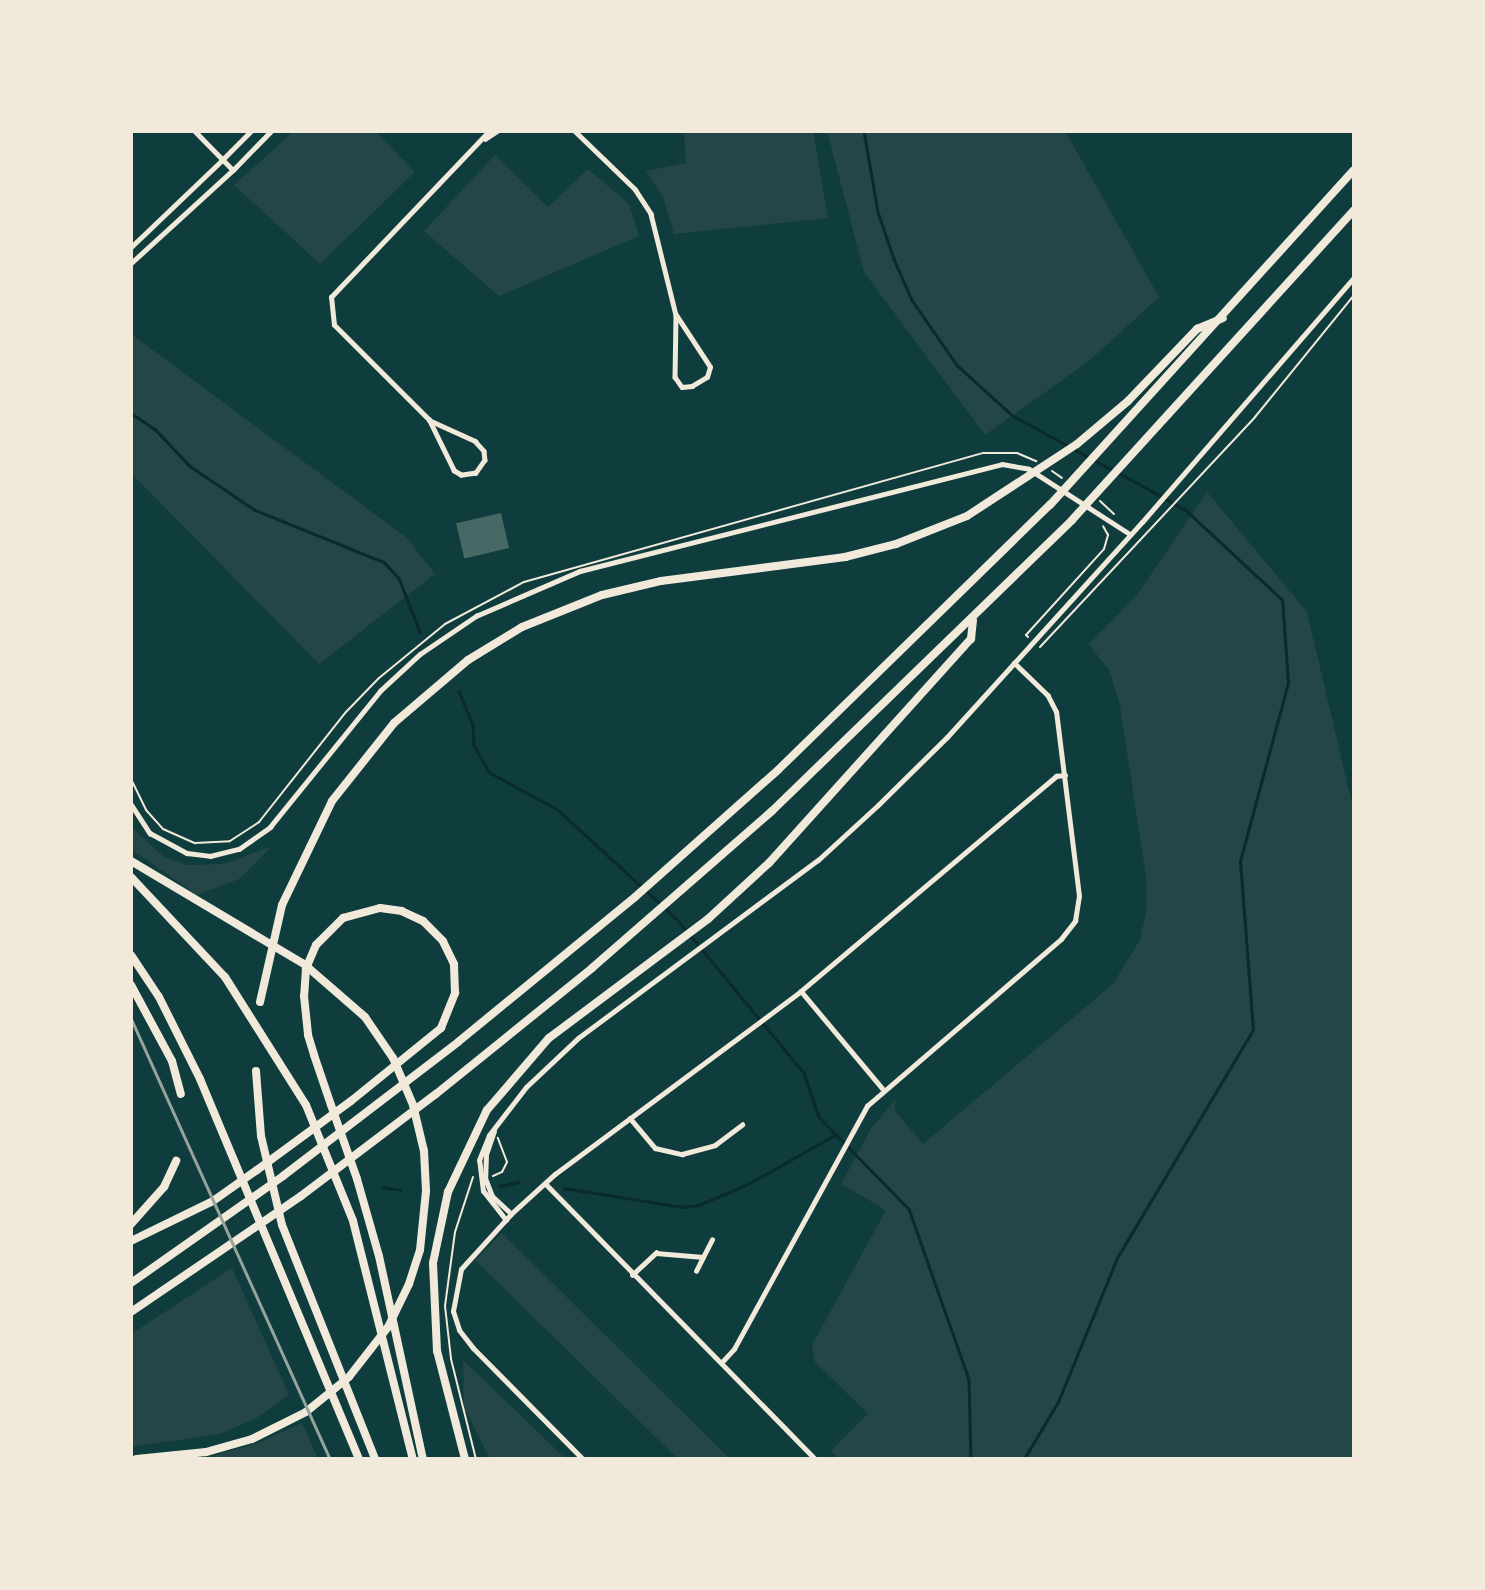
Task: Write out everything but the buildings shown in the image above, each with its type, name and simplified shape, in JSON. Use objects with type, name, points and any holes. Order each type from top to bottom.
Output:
[{"type":"highway","points":[[131,1283],[365,1115],[635,897],[834,718],[1050,505],[1225,317],[1354,170]]},
{"type":"highway","points":[[131,1312],[386,1132],[680,893],[973,620],[1072,520],[1354,210]]},
{"type":"highway","points":[[260,1002],[282,905],[332,801],[394,723],[468,660],[522,627],[602,595],[661,581],[871,551],[967,516],[1020,485],[1097,428],[1197,329],[1225,317]]},
{"type":"highway","points":[[465,1459],[445,1390],[432,1308],[437,1238],[458,1164],[487,1110],[533,1052],[708,919],[792,839],[971,639],[973,620]]},
{"type":"highway","points":[[131,861],[321,976],[365,1017],[393,1058],[421,1131],[426,1191],[420,1250],[397,1309],[359,1366],[306,1412],[253,1439],[206,1451],[136,1459]]},
{"type":"highway","points":[[131,877],[225,977],[287,1070],[312,1118],[342,1190],[374,1299],[413,1459]]},
{"type":"highway","points":[[131,1241],[214,1201],[440,1028],[455,993],[454,964],[435,930],[412,915],[380,908],[355,912],[323,934],[309,959],[305,1017],[331,1105],[357,1180],[385,1282],[424,1459]]},
{"type":"highway","points":[[131,955],[186,1048],[359,1459]]},
{"type":"highway","points":[[131,985],[172,1061],[181,1094]]},
{"type":"highway","points":[[256,1071],[264,1154],[285,1232],[374,1459]]},
{"type":"highway","points":[[131,1224],[164,1187],[176,1161]]},
{"type":"street","points":[[195,131],[233,170]]},
{"type":"street","points":[[131,247],[251,131]]},
{"type":"street","points":[[131,263],[233,170],[271,131]]},
{"type":"street","points":[[429,420],[475,441],[484,451],[485,460],[476,473],[461,475],[454,471],[429,420],[334,325],[331,297],[489,131]]},
{"type":"street","points":[[484,139],[497,131]]},
{"type":"street","points":[[575,131],[645,201],[676,315],[675,377],[682,387],[692,386],[707,377],[710,367],[676,315]]},
{"type":"street","points":[[506,1220],[490,1203],[478,1174],[482,1149],[544,1067],[715,934],[818,860],[947,737],[1142,522],[1354,277]]},
{"type":"street","points":[[131,804],[150,833],[187,853],[210,856],[239,849],[270,827],[365,707],[420,654],[476,615],[580,571],[988,465],[1029,469],[1130,534]]},
{"type":"street","points":[[721,1363],[734,1349],[854,1126],[883,1088],[1061,939],[1075,921],[1079,896],[1056,712],[1048,695],[1013,663]]},
{"type":"street","points":[[583,1459],[472,1348],[453,1311],[455,1285],[461,1269],[511,1214],[545,1182],[800,990],[1056,776],[1065,775]]},
{"type":"street","points":[[800,990],[883,1088]]},
{"type":"street","points":[[630,1118],[655,1148],[681,1154],[715,1144],[742,1125]]},
{"type":"street","points":[[494,1131],[484,1161],[485,1178],[492,1196],[511,1214]]},
{"type":"street","points":[[545,1182],[632,1275],[815,1459]]},
{"type":"street","points":[[696,1271],[712,1240]]},
{"type":"street","points":[[632,1275],[653,1254],[703,1257]]},
{"type":"path","points":[[1040,647],[1182,491],[1255,417],[1354,295]]},
{"type":"path","points":[[131,779],[146,810],[163,829],[195,844],[230,841],[259,822],[346,712],[379,678],[445,624],[524,582],[984,453],[1017,453],[1041,464]]},
{"type":"path","points":[[1051,471],[1073,484]]},
{"type":"path","points":[[1028,636],[1104,549],[1108,535],[1103,526],[1116,511],[1094,498]]},
{"type":"path","points":[[490,1177],[502,1172],[507,1162],[494,1131]]},
{"type":"shaded area","points":[[294,131],[375,131],[415,172],[320,264],[234,185]]},
{"type":"shaded area","points":[[684,131],[813,131],[828,218],[674,234],[663,197],[646,171],[686,163]]},
{"type":"shaded area","points":[[827,131],[1065,131],[1159,297],[1089,361],[985,435],[864,272]]},
{"type":"shaded area","points":[[495,155],[548,207],[588,169],[629,204],[639,236],[499,296],[424,231]]},
{"type":"shaded area","points":[[131,334],[407,538],[435,574],[319,664],[131,473]]},
{"type":"shaded area","points":[[1207,492],[1307,612],[1354,812],[1354,1459],[839,1459],[831,1451],[868,1414],[815,1362],[812,1345],[886,1210],[841,1184],[872,1127],[895,1100],[895,1111],[923,1144],[1113,984],[1140,940],[1147,907],[1146,877],[1120,706],[1110,672],[1089,644],[1137,595]]},
{"type":"shaded area","points":[[131,827],[163,856],[186,865],[224,864],[272,846],[239,879],[197,895],[131,849]]},
{"type":"shaded area","points":[[502,1233],[730,1459],[678,1459],[475,1260]]},
{"type":"shaded area","points":[[232,1268],[289,1395],[255,1419],[220,1434],[131,1447],[131,1334]]},
{"type":"shaded area","points":[[463,1360],[566,1459],[490,1459],[464,1407]]},
{"type":"shaded area","points":[[302,1423],[318,1459],[202,1459],[258,1443]]},
{"type":"waterway","points":[[864,131],[878,212],[894,259],[912,300],[957,365],[1012,415],[1112,470]]},
{"type":"waterway","points":[[131,413],[156,430],[190,466],[255,510],[384,562],[399,578],[420,632]]},
{"type":"waterway","points":[[1024,1459],[1058,1402],[1117,1258],[1253,1030],[1240,861],[1288,683],[1282,600],[1185,510],[1118,473]]},
{"type":"waterway","points":[[459,691],[473,726],[474,745],[489,772],[557,809],[676,918],[804,1073],[819,1117],[909,1209],[969,1379],[971,1459]]},
{"type":"waterway","points":[[564,1188],[681,1207],[699,1205],[746,1185],[835,1135]]},
{"type":"waterway","points":[[500,1186],[519,1182]]},
{"type":"waterway","points":[[382,1187],[400,1190]]},
{"type":"railway","points":[[131,1018],[330,1459]]}]
